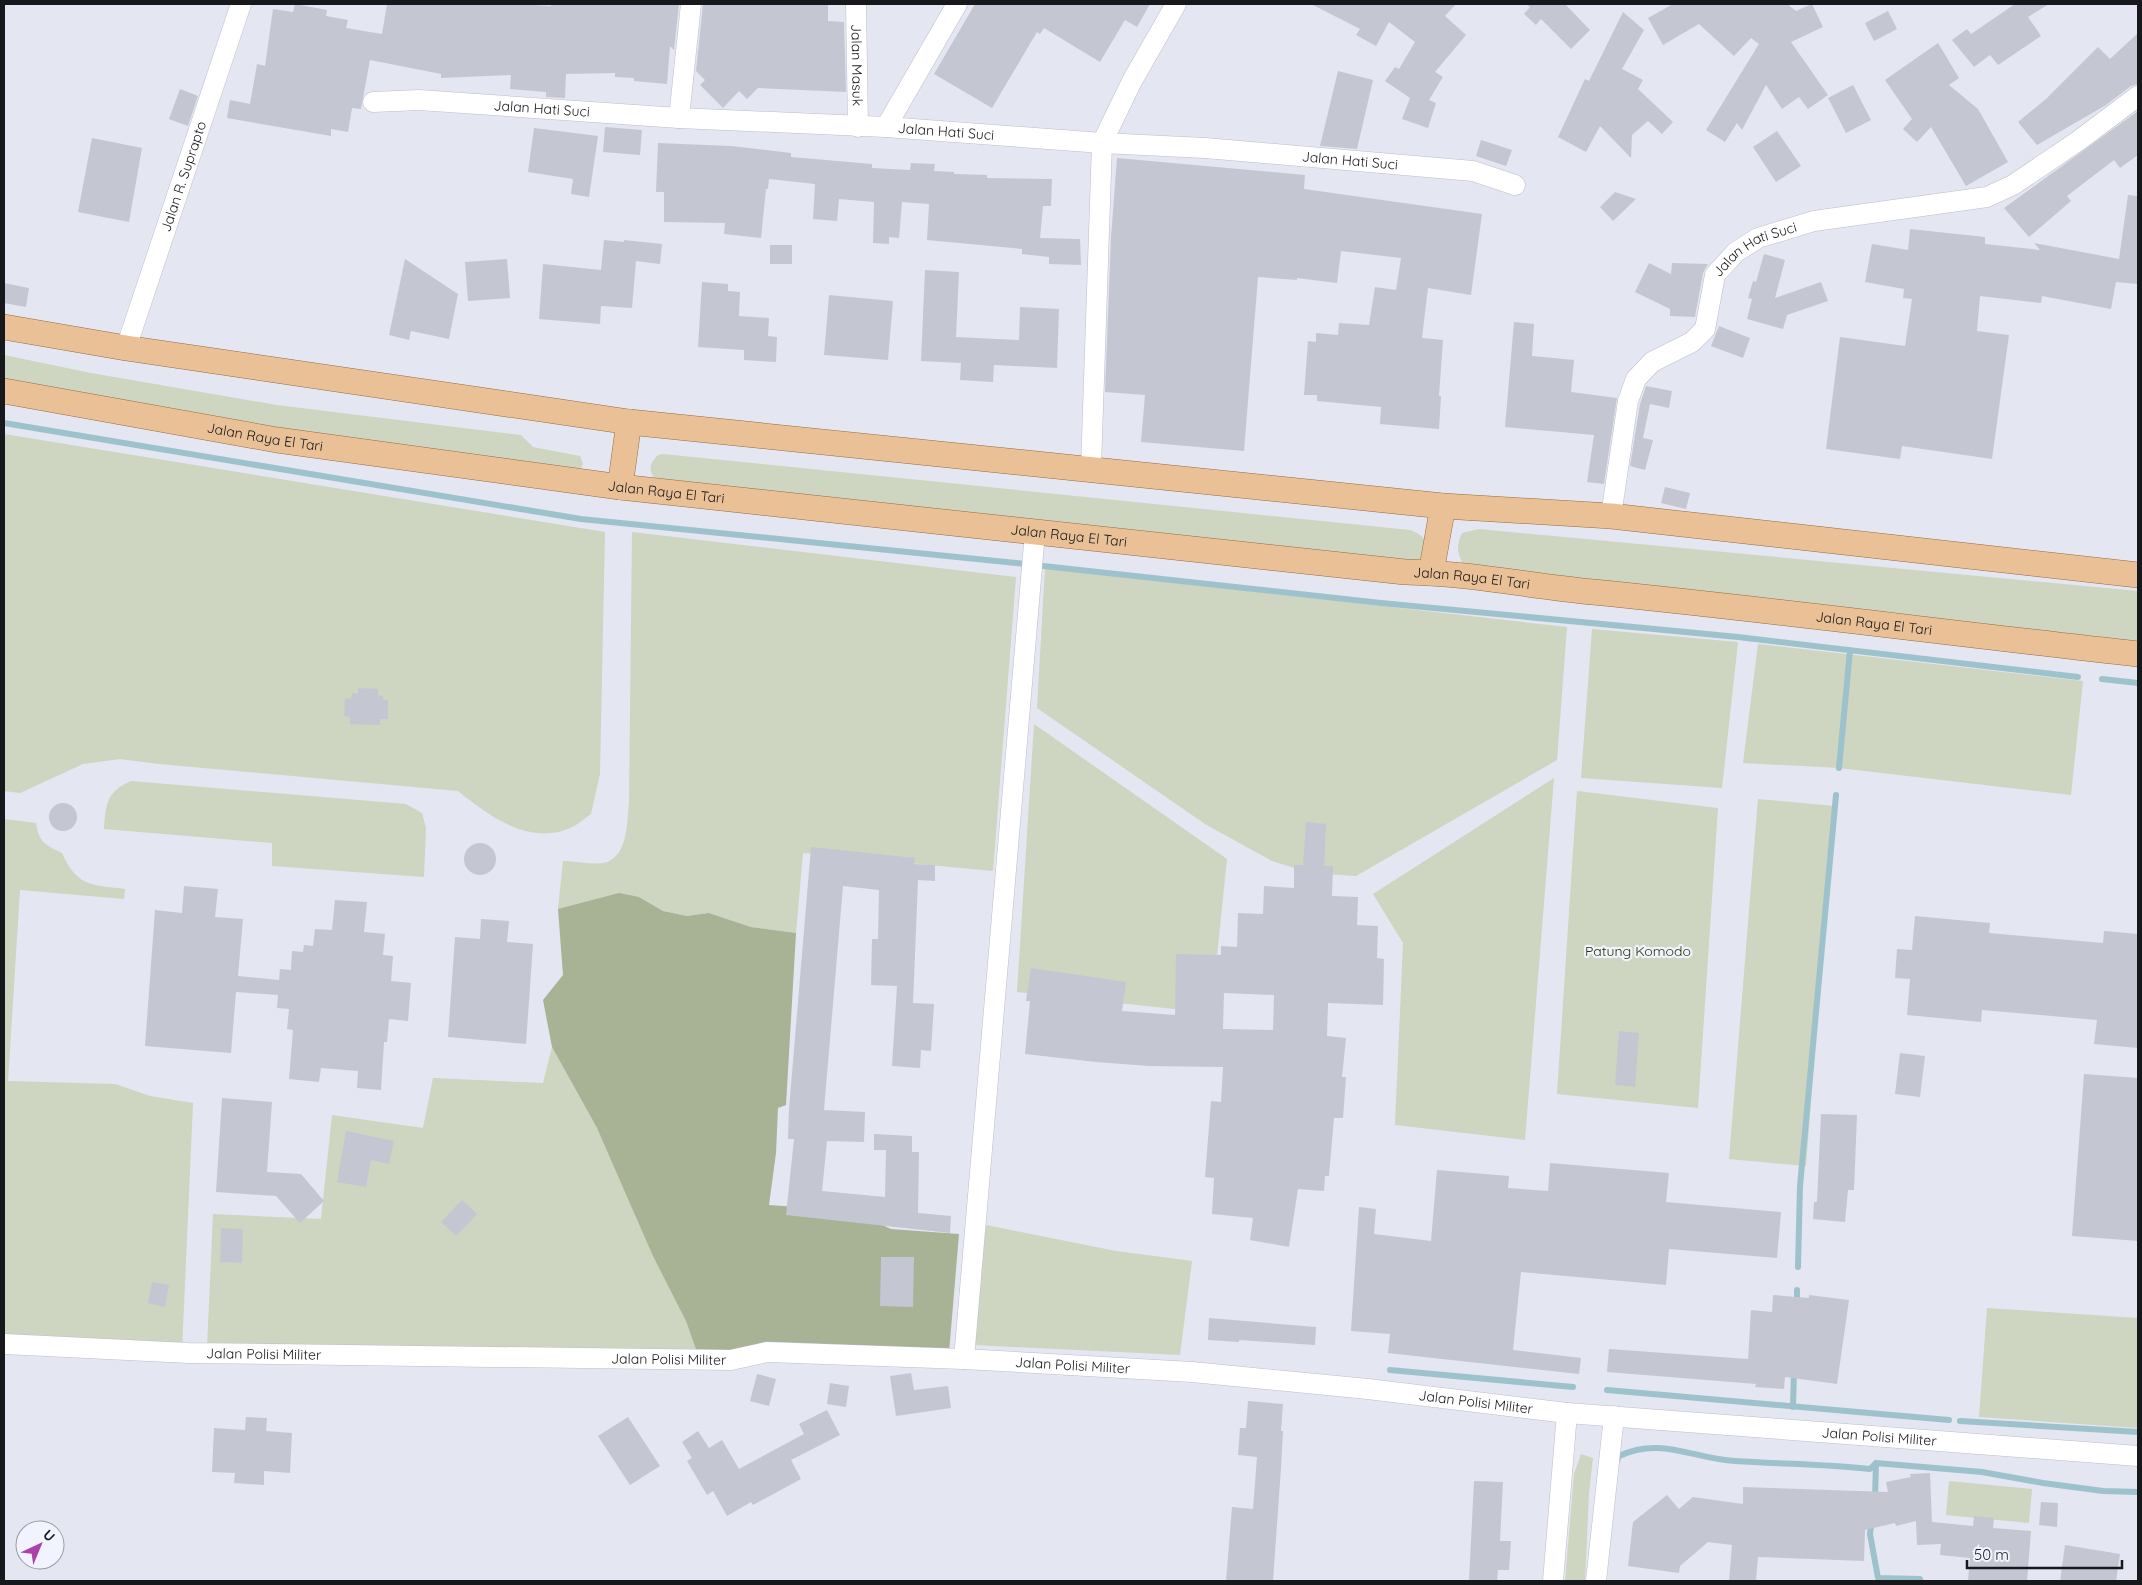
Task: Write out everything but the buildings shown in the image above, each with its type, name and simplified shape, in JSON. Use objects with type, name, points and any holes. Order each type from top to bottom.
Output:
[{"type":"main road","points":[[4,327],[126,348],[629,422],[1091,468],[1443,506],[1612,516],[2138,575]]},
{"type":"main road","name":"Jalan Raya El Tari","points":[[4,391],[277,440],[620,487],[1035,540],[1405,572],[1431,572],[1579,591],[1758,608],[2138,654]]},
{"type":"main road","points":[[620,487],[629,422]]},
{"type":"main road","points":[[1431,572],[1443,506]]},
{"type":"street","name":"Jalan R. Suprapto","points":[[126,348],[241,4]]},
{"type":"street","points":[[679,118],[691,4]]},
{"type":"street","name":"Jalan Masuk","points":[[856,4],[858,127]]},
{"type":"street","points":[[886,127],[957,4]]},
{"type":"street","points":[[1091,468],[1102,143],[1132,81],[1176,4]]},
{"type":"street","name":"Jalan Hati Suci","points":[[1612,516],[1628,401],[1636,379],[1652,362],[1692,342],[1705,329],[1715,275],[1736,252],[1758,238],[1814,221],[1973,201],[2001,192],[2078,141],[2138,96]]},
{"type":"street","name":"Jalan Hati Suci","points":[[373,102],[419,100],[679,118],[886,127],[1102,143],[1205,148],[1473,172],[1515,185]]},
{"type":"street","points":[[964,1358],[1035,540]]},
{"type":"street","name":"Jalan Polisi Militer","points":[[4,1344],[189,1353],[731,1360],[767,1352],[964,1358],[1192,1372],[1301,1382],[1567,1413],[2138,1456]]},
{"type":"street","points":[[1553,1581],[1567,1413]]},
{"type":"street","points":[[1596,1581],[1614,1416]]},
{"type":"green space","points":[[4,355],[91,373],[277,405],[521,435],[533,447],[580,456],[583,464],[579,471],[570,475],[4,387]]},
{"type":"green space","points":[[4,434],[605,532],[600,774],[591,814],[572,827],[557,832],[541,833],[526,831],[497,819],[458,791],[120,759],[83,764],[20,793],[4,791]]},
{"type":"green space","points":[[658,455],[1410,530],[1422,537],[1426,542],[1428,550],[1417,565],[656,480],[651,470],[651,464]]},
{"type":"green space","points":[[1479,529],[2138,591],[2138,646],[1464,566],[1458,550],[1462,533]]},
{"type":"green space","points":[[632,532],[1016,577],[993,871],[803,853],[796,933],[751,927],[709,913],[687,916],[663,911],[639,897],[558,909],[563,861],[603,863],[617,855],[625,839],[629,803]]},
{"type":"green space","points":[[1045,568],[1567,627],[1557,760],[1356,876],[1311,873],[1272,861],[1205,824],[1037,708]]},
{"type":"green space","points":[[1592,629],[1738,642],[1722,788],[1581,778]]},
{"type":"green space","points":[[1758,644],[2083,681],[2071,795],[1839,768],[1743,763]]},
{"type":"green space","points":[[1034,724],[1227,859],[1211,1013],[1017,992]]},
{"type":"green space","points":[[1554,778],[1525,1140],[1395,1125],[1403,943],[1373,894]]},
{"type":"green space","points":[[131,781],[406,804],[422,813],[426,828],[424,877],[272,866],[272,843],[104,829],[107,806],[112,794]]},
{"type":"green space","name":"Patung Komodo","points":[[1577,791],[1718,808],[1698,1108],[1557,1094]]},
{"type":"green space","points":[[1758,799],[1834,806],[1806,1166],[1729,1159]]},
{"type":"green space","points":[[4,819],[36,823],[41,839],[51,848],[62,853],[68,864],[80,878],[95,885],[125,889],[124,899],[20,890],[8,1081],[115,1084],[150,1096],[193,1103],[182,1351],[4,1345]]},
{"type":"green space","points":[[619,893],[639,897],[663,911],[687,916],[709,913],[751,927],[796,933],[786,1105],[778,1108],[776,1153],[769,1205],[851,1211],[891,1229],[959,1234],[949,1353],[699,1358],[686,1321],[653,1256],[597,1128],[552,1047],[543,1000],[563,975],[558,909]]},
{"type":"green space","points":[[552,1047],[597,1128],[686,1321],[699,1358],[207,1348],[213,1214],[321,1219],[332,1115],[423,1128],[433,1078],[543,1083]]},
{"type":"green space","points":[[986,1225],[1116,1251],[1192,1261],[1180,1355],[974,1345]]},
{"type":"green space","points":[[1987,1308],[2138,1318],[2138,1428],[1979,1417]]},
{"type":"green space","points":[[1581,1454],[1593,1458],[1589,1493],[1585,1581],[1565,1581],[1574,1474]]},
{"type":"green space","points":[[1949,1481],[2032,1489],[2029,1523],[1946,1515]]},
{"type":"waterway","points":[[4,423],[581,519],[1016,563],[1381,603],[1738,637],[2078,677]]},
{"type":"waterway","points":[[1839,768],[1850,650]]},
{"type":"waterway","points":[[2102,679],[2138,683]]},
{"type":"waterway","points":[[1798,1267],[1800,1186],[1836,795]]},
{"type":"waterway","points":[[1797,1290],[1797,1306]]},
{"type":"waterway","points":[[1390,1370],[1573,1387]]},
{"type":"waterway","points":[[1793,1407],[1794,1371]]},
{"type":"waterway","points":[[1607,1390],[1949,1420]]},
{"type":"waterway","points":[[1960,1421],[2138,1432]]},
{"type":"waterway","points":[[1617,1461],[1619,1456],[1634,1450],[1663,1448],[1735,1461],[1870,1469],[1876,1463]]},
{"type":"waterway","points":[[1875,1498],[1876,1463],[1982,1472],[2103,1491],[2138,1492]]},
{"type":"waterway","points":[[1872,1520],[1870,1534],[1878,1578],[1920,1579],[1921,1581]]}]
